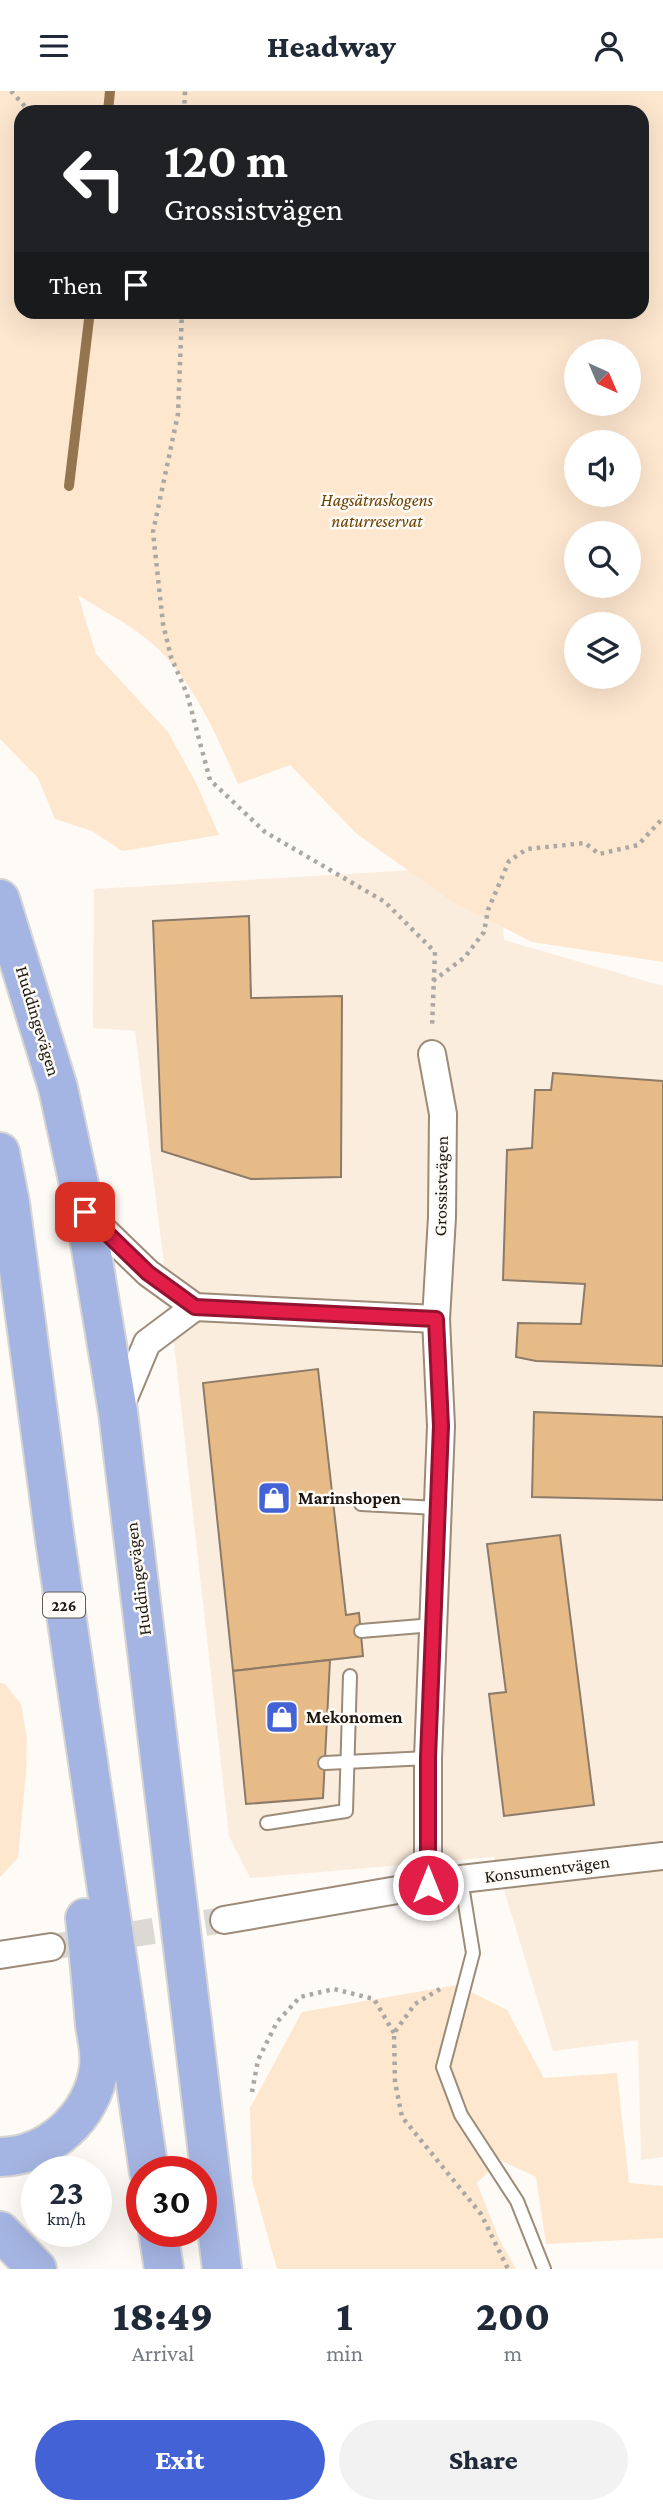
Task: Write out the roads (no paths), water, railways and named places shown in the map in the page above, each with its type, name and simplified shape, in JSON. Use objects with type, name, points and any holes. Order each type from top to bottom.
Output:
[{"type":"main road","name":"Huddingevägen","points":[[0,899],[58,1088],[85,1212],[118,1412],[222,2269]]},
{"type":"main road","name":"226","points":[[0,1152],[10,1203],[96,1825],[147,2156]]},
{"type":"main road","points":[[0,2157],[15,2157],[42,2148],[60,2136],[75,2120],[91,2095],[99,2066],[84,1902],[96,1825]]},
{"type":"main road","points":[[0,2231],[37,2269]]},
{"type":"main road","points":[[161,2247],[164,2269]]},
{"type":"street","name":"Grossistvägen","points":[[428,1885],[428,1758],[441,1426],[436,1319],[442,1217],[443,1114],[432,1054]]},
{"type":"street","points":[[85,1212],[148,1273],[195,1307],[436,1319]]},
{"type":"street","points":[[118,1412],[147,1343],[195,1307]]},
{"type":"street","name":"Konsumentvägen","points":[[224,1920],[461,1879],[663,1856]]},
{"type":"street","points":[[0,1955],[51,1947]]},
{"type":"lane","points":[[361,1504],[438,1508]]},
{"type":"lane","points":[[361,1631],[433,1625]]},
{"type":"lane","points":[[267,1823],[346,1811],[350,1675]]},
{"type":"lane","points":[[325,1763],[428,1758]]},
{"type":"lane","points":[[461,1879],[473,1953],[443,2067],[461,2115],[517,2201],[544,2269]]},
{"type":"waterway","points":[[109,105],[110,91]]},
{"type":"waterway","points":[[69,486],[89,319]]},
{"type":"tunnel","points":[[51,1947],[224,1920]]},
{"type":"place","name":"Marinshopen","points":[[274,1498]]},
{"type":"place","name":"Mekonomen","points":[[282,1717]]},
{"type":"park label","name":"Hagsätraskogens naturreservat","points":[[377,510]]}]
